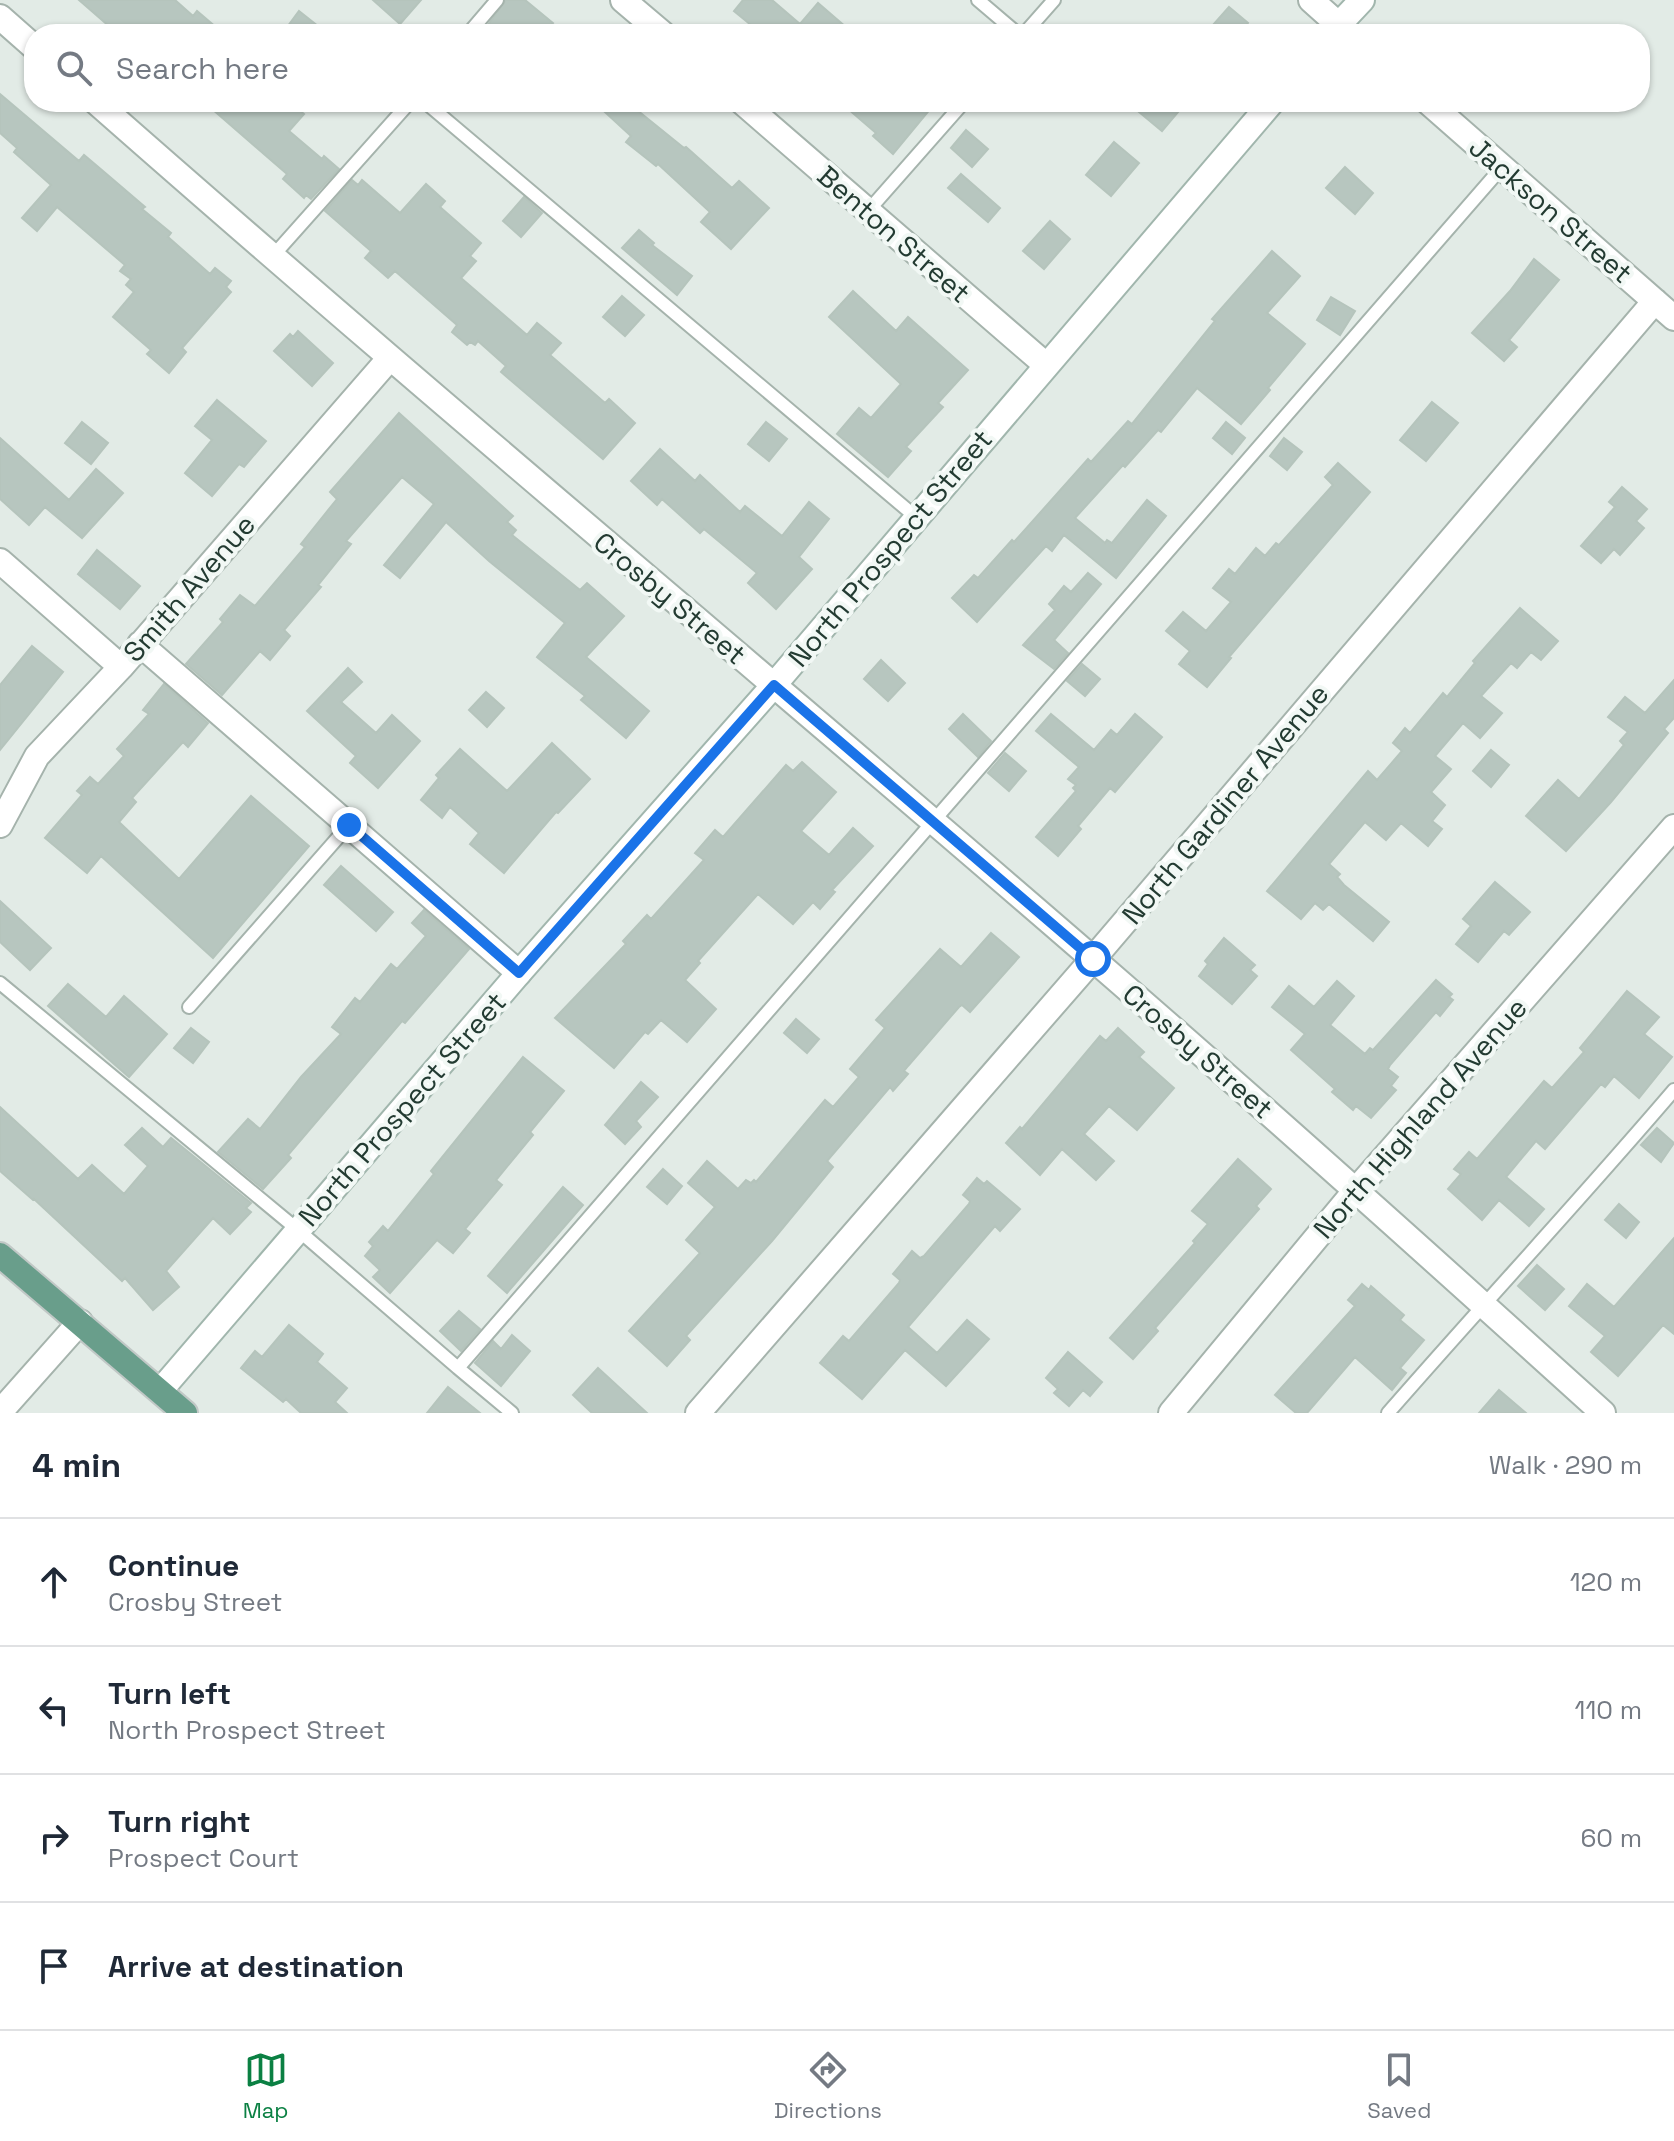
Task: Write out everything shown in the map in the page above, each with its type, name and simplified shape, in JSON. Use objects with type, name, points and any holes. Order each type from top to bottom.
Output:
[{"type":"main road","points":[[0,1255],[185,1413]]},
{"type":"street","points":[[623,0],[651,24]]},
{"type":"street","points":[[1311,0],[1333,24]]},
{"type":"street","points":[[1344,24],[1362,0]]},
{"type":"street","points":[[0,17],[24,38]]},
{"type":"street","name":"Crosby Street","points":[[107,112],[389,359],[1093,959],[1603,1413]]},
{"type":"street","name":"Benton Street","points":[[754,112],[1046,365]]},
{"type":"street","name":"North Prospect Street","points":[[160,1391],[519,973],[774,685],[1263,112]]},
{"type":"street","name":"Jackson Street","points":[[1440,112],[1674,318]]},
{"type":"street","name":"North Gardiner Avenue","points":[[698,1413],[1093,959],[1655,301]]},
{"type":"street","name":"Smith Avenue","points":[[0,825],[37,756],[121,667],[389,359]]},
{"type":"street","points":[[0,561],[121,667]]},
{"type":"street","points":[[140,644],[519,973]]},
{"type":"street","name":"North Highland Avenue","points":[[1171,1413],[1356,1190],[1674,827]]},
{"type":"street","points":[[0,1412],[80,1322]]},
{"type":"lane","points":[[477,24],[497,0]]},
{"type":"lane","points":[[978,0],[1006,24]]},
{"type":"lane","points":[[1033,24],[1054,0]]},
{"type":"lane","points":[[272,257],[401,112]]},
{"type":"lane","points":[[437,112],[917,518]]},
{"type":"lane","points":[[868,211],[955,112]]},
{"type":"lane","points":[[458,1368],[1503,166]]},
{"type":"lane","points":[[189,1007],[349,825]]},
{"type":"lane","points":[[0,983],[298,1230],[512,1413]]},
{"type":"lane","points":[[1388,1413],[1483,1304],[1576,1205],[1674,1090]]},
{"type":"building","points":[[79,0],[175,0],[193,16],[197,11],[212,24],[107,24]]},
{"type":"building","points":[[373,0],[421,0],[400,24]]},
{"type":"building","points":[[506,0],[525,0],[553,23],[552,24],[488,24]]},
{"type":"building","points":[[743,0],[772,0],[800,24],[750,24],[734,11]]},
{"type":"building","points":[[818,3],[842,24],[800,24]]},
{"type":"building","points":[[1229,7],[1248,23],[1247,24],[1214,24]]},
{"type":"building","points":[[299,11],[315,24],[289,24]]},
{"type":"building","points":[[0,94],[79,161],[84,155],[145,207],[142,209],[171,233],[168,237],[210,274],[215,268],[231,281],[226,287],[231,292],[182,348],[186,352],[169,373],[147,354],[151,350],[113,317],[134,292],[126,285],[131,279],[120,271],[125,265],[57,207],[37,231],[22,218],[51,185],[14,152],[17,148],[0,133]]},
{"type":"building","points":[[216,112],[304,114],[289,131],[339,169],[311,199],[306,195],[304,198],[283,179],[287,174]]},
{"type":"building","points":[[605,112],[639,112],[686,147],[732,188],[739,181],[769,208],[731,249],[701,222],[710,212],[658,164],[656,166],[626,142],[631,136]]},
{"type":"building","points":[[852,112],[928,112],[893,154],[873,136],[876,133]]},
{"type":"building","points":[[1139,112],[1178,112],[1162,131]]},
{"type":"building","points":[[966,130],[988,149],[972,167],[951,148]]},
{"type":"building","points":[[1114,142],[1139,163],[1111,196],[1086,175]]},
{"type":"building","points":[[1345,167],[1373,193],[1355,214],[1326,188]]},
{"type":"building","points":[[961,174],[1000,208],[988,222],[948,188]]},
{"type":"building","points":[[352,180],[358,185],[362,180],[400,213],[426,184],[445,201],[440,207],[481,243],[470,256],[476,261],[461,278],[527,335],[537,323],[561,343],[550,355],[605,403],[609,399],[635,423],[603,459],[501,372],[506,366],[478,341],[475,345],[470,342],[467,345],[452,332],[457,325],[395,271],[388,278],[365,258],[371,251],[325,211]]},
{"type":"building","points":[[524,197],[542,213],[521,237],[503,221]]},
{"type":"building","points":[[1050,221],[1070,239],[1044,269],[1023,251]]},
{"type":"building","points":[[639,230],[654,243],[652,245],[692,276],[677,295],[622,248]]},
{"type":"building","points":[[1272,251],[1300,276],[1267,313],[1305,344],[1268,388],[1270,390],[1241,424],[1197,388],[1161,432],[1158,430],[1125,467],[1123,465],[1075,518],[1105,543],[1107,540],[1112,543],[1147,500],[1166,516],[1116,578],[1064,535],[1052,551],[1046,546],[977,622],[952,598],[974,575],[978,578],[1012,540],[1014,542],[1088,459],[1091,462],[1128,421],[1132,424],[1215,321],[1212,319]]},
{"type":"building","points":[[1534,259],[1559,280],[1509,340],[1517,347],[1504,361],[1472,333]]},
{"type":"building","points":[[853,291],[896,331],[908,317],[968,370],[938,403],[943,407],[906,447],[911,451],[888,477],[837,434],[859,408],[871,418],[901,384],[829,317]]},
{"type":"building","points":[[622,296],[644,315],[625,336],[603,317]]},
{"type":"building","points":[[1331,297],[1355,311],[1340,335],[1317,320]]},
{"type":"building","points":[[298,331],[333,363],[312,386],[274,351],[290,334],[293,337]]},
{"type":"building","points":[[217,400],[266,441],[244,467],[239,464],[212,496],[185,473],[212,440],[195,426]]},
{"type":"building","points":[[1432,402],[1458,423],[1426,461],[1400,440]]},
{"type":"building","points":[[399,413],[513,516],[507,522],[516,530],[512,535],[580,590],[587,583],[624,616],[586,657],[649,711],[626,738],[581,700],[585,696],[537,657],[565,623],[446,522],[400,578],[384,565],[434,504],[402,477],[346,541],[351,544],[318,585],[321,587],[284,630],[290,636],[270,660],[260,651],[222,695],[186,664],[223,622],[220,619],[240,595],[255,606],[305,547],[301,544],[337,499],[330,492]]},
{"type":"building","points":[[82,422],[108,443],[91,464],[65,443]]},
{"type":"building","points":[[766,422],[787,439],[769,461],[748,444]]},
{"type":"building","points":[[1226,422],[1245,438],[1232,454],[1213,438]]},
{"type":"building","points":[[0,438],[69,500],[96,469],[123,493],[82,538],[45,507],[29,525],[0,499]]},
{"type":"building","points":[[1284,438],[1302,452],[1287,470],[1270,456]]},
{"type":"building","points":[[660,449],[695,481],[700,475],[740,512],[745,506],[782,536],[809,502],[829,519],[799,557],[812,569],[776,609],[748,583],[757,573],[704,529],[700,533],[662,499],[657,505],[631,481]]},
{"type":"building","points":[[1338,463],[1370,492],[1207,687],[1179,664],[1190,651],[1166,631],[1183,612],[1206,631],[1231,602],[1213,588],[1229,569],[1235,574],[1256,548],[1265,556],[1276,543],[1279,545],[1333,485],[1325,477]]},
{"type":"building","points":[[1622,487],[1647,509],[1636,521],[1644,528],[1620,555],[1614,549],[1601,563],[1581,546],[1615,507],[1609,502]]},
{"type":"building","points":[[97,550],[140,586],[120,609],[78,574]]},
{"type":"building","points":[[1088,573],[1101,584],[1054,640],[1068,653],[1054,669],[1023,645],[1055,610],[1049,604],[1064,586],[1071,592]]},
{"type":"building","points":[[1520,608],[1558,641],[1541,660],[1531,652],[1517,668],[1511,663],[1481,696],[1502,713],[1480,738],[1463,723],[1435,756],[1451,769],[1431,792],[1445,805],[1432,821],[1442,829],[1428,846],[1401,823],[1386,840],[1365,822],[1329,864],[1340,874],[1337,877],[1344,885],[1389,922],[1373,941],[1329,904],[1323,910],[1315,903],[1301,919],[1267,891],[1368,771],[1377,780],[1402,751],[1393,743],[1405,728],[1410,733],[1443,693],[1447,697],[1475,663],[1473,661]]},
{"type":"building","points":[[32,646],[63,672],[0,750],[0,685]]},
{"type":"building","points":[[881,660],[905,683],[888,701],[864,679]]},
{"type":"building","points":[[1082,664],[1100,679],[1085,696],[1067,681]]},
{"type":"building","points":[[348,668],[362,682],[341,702],[376,733],[392,715],[420,741],[378,788],[350,763],[356,756],[307,711]]},
{"type":"building","points":[[1674,680],[1674,718],[1664,729],[1668,733],[1566,851],[1526,816],[1558,780],[1579,799],[1624,745],[1620,741],[1628,732],[1608,717],[1625,697],[1645,713]]},
{"type":"building","points":[[164,684],[208,723],[188,747],[183,742],[132,798],[136,802],[119,822],[179,879],[251,796],[309,846],[213,958],[101,856],[87,873],[45,838],[82,795],[77,791],[90,777],[98,784],[124,756],[117,749],[149,714],[143,710]]},
{"type":"building","points":[[486,692],[504,708],[487,727],[469,710]]},
{"type":"building","points":[[963,714],[991,741],[978,757],[949,729]]},
{"type":"building","points":[[1051,714],[1094,750],[1111,730],[1117,735],[1135,714],[1162,737],[1115,792],[1110,788],[1058,856],[1036,837],[1076,791],[1073,788],[1076,785],[1068,779],[1079,767],[1036,731]]},
{"type":"building","points":[[552,743],[590,779],[556,812],[504,873],[470,844],[479,833],[450,807],[442,818],[421,800],[439,778],[436,775],[460,749],[507,791]]},
{"type":"building","points":[[1491,750],[1509,765],[1491,787],[1473,771]]},
{"type":"building","points":[[1005,753],[1026,771],[1009,791],[988,773]]},
{"type":"building","points":[[802,762],[836,792],[801,831],[829,855],[853,828],[873,846],[832,890],[835,892],[820,909],[813,902],[793,924],[758,894],[685,980],[716,1009],[687,1042],[661,1020],[648,1034],[645,1032],[614,1068],[555,1018],[626,944],[623,941],[647,915],[651,919],[704,860],[695,853],[715,830],[723,837],[786,765],[793,771]]},
{"type":"building","points":[[341,866],[393,912],[376,931],[324,885]]},
{"type":"building","points":[[1495,882],[1530,912],[1509,935],[1504,931],[1478,962],[1456,944],[1471,926],[1463,919]]},
{"type":"building","points":[[0,901],[51,948],[30,970],[0,942]]},
{"type":"building","points":[[424,910],[469,949],[405,1023],[402,1021],[288,1155],[291,1158],[263,1189],[218,1152],[248,1119],[260,1129],[301,1077],[341,1034],[332,1027],[355,998],[360,1002],[391,964],[397,969],[426,936],[412,923]]},
{"type":"building","points":[[991,933],[1019,957],[970,1012],[962,1005],[959,1007],[908,1066],[904,1071],[908,1074],[893,1091],[890,1087],[827,1161],[833,1167],[772,1241],[686,1336],[690,1340],[667,1366],[629,1331],[700,1253],[686,1240],[715,1207],[688,1183],[707,1161],[738,1189],[746,1180],[756,1182],[825,1100],[833,1107],[859,1077],[850,1069],[885,1028],[876,1020],[940,949],[961,967]]},
{"type":"building","points":[[1224,938],[1255,965],[1250,970],[1257,976],[1232,1004],[1199,976],[1208,964],[1205,961]]},
{"type":"building","points":[[1436,980],[1452,994],[1449,997],[1453,1000],[1440,1016],[1436,1012],[1390,1065],[1388,1069],[1398,1077],[1391,1086],[1396,1090],[1371,1118],[1356,1106],[1353,1110],[1332,1092],[1335,1089],[1291,1050],[1305,1034],[1272,1007],[1289,986],[1314,1007],[1337,981],[1354,996],[1330,1025],[1365,1054],[1370,1048],[1373,1050]]},
{"type":"building","points":[[68,984],[106,1017],[124,996],[167,1034],[129,1077],[48,1006]]},
{"type":"building","points":[[1627,991],[1659,1017],[1644,1034],[1672,1057],[1639,1098],[1614,1076],[1605,1087],[1601,1084],[1545,1149],[1536,1141],[1506,1177],[1544,1209],[1529,1226],[1499,1200],[1482,1220],[1448,1189],[1461,1174],[1454,1169],[1469,1152],[1477,1159],[1544,1081],[1552,1088],[1584,1052],[1580,1048]]},
{"type":"building","points":[[796,1019],[819,1039],[807,1053],[784,1033]]},
{"type":"building","points":[[191,1028],[209,1042],[193,1063],[174,1048]]},
{"type":"building","points":[[1118,1028],[1144,1052],[1139,1057],[1174,1088],[1137,1130],[1109,1106],[1084,1134],[1114,1161],[1096,1180],[1062,1149],[1040,1175],[1006,1143],[1020,1127],[1022,1129],[1100,1036],[1106,1041]]},
{"type":"building","points":[[523,1057],[564,1091],[496,1180],[502,1185],[465,1229],[470,1233],[453,1253],[437,1240],[390,1293],[373,1277],[380,1270],[365,1256],[373,1246],[369,1242],[383,1226],[388,1231],[434,1174],[431,1171]]},
{"type":"building","points":[[641,1082],[658,1097],[636,1121],[641,1127],[625,1144],[605,1125]]},
{"type":"building","points":[[0,1107],[78,1179],[92,1165],[124,1194],[148,1166],[125,1145],[142,1128],[163,1147],[171,1138],[251,1203],[246,1208],[251,1212],[230,1234],[213,1218],[166,1271],[179,1287],[153,1310],[125,1278],[122,1281],[0,1171]]},
{"type":"building","points":[[1657,1128],[1674,1143],[1661,1162],[1641,1145]]},
{"type":"building","points":[[1238,1159],[1271,1189],[1256,1206],[1259,1209],[1155,1328],[1158,1331],[1133,1359],[1110,1338],[1195,1243],[1193,1241],[1208,1224],[1192,1211]]},
{"type":"building","points":[[663,1169],[682,1186],[667,1204],[647,1187]]},
{"type":"building","points":[[977,1178],[984,1184],[987,1181],[1020,1209],[1000,1231],[995,1226],[908,1327],[937,1353],[967,1320],[989,1339],[946,1386],[905,1350],[862,1399],[820,1363],[843,1336],[849,1341],[899,1283],[900,1280],[893,1274],[912,1251],[920,1258],[924,1256],[969,1204],[970,1201],[963,1195]]},
{"type":"building","points":[[563,1187],[583,1205],[507,1293],[488,1276]]},
{"type":"building","points":[[1619,1204],[1639,1222],[1626,1238],[1605,1220]]},
{"type":"building","points":[[1674,1238],[1674,1334],[1663,1325],[1618,1376],[1591,1352],[1605,1336],[1569,1306],[1587,1284],[1614,1307]]},
{"type":"building","points":[[1537,1265],[1564,1289],[1545,1310],[1518,1286]]},
{"type":"building","points":[[1362,1284],[1369,1290],[1371,1286],[1404,1315],[1400,1320],[1424,1340],[1400,1368],[1406,1373],[1392,1390],[1355,1357],[1307,1413],[1296,1413],[1275,1395],[1355,1306],[1348,1300]]},
{"type":"building","points":[[459,1311],[480,1329],[461,1351],[440,1331]]},
{"type":"building","points":[[289,1325],[323,1354],[317,1362],[347,1388],[335,1402],[347,1413],[301,1413],[241,1368],[255,1351],[262,1357]]},
{"type":"building","points":[[512,1335],[530,1351],[501,1386],[475,1363],[493,1341],[501,1349]]},
{"type":"building","points":[[1068,1352],[1102,1382],[1090,1396],[1083,1390],[1069,1406],[1054,1393],[1058,1389],[1046,1378]]},
{"type":"building","points":[[598,1368],[647,1413],[592,1413],[573,1395]]},
{"type":"building","points":[[448,1387],[480,1413],[427,1413]]},
{"type":"building","points":[[1499,1390],[1526,1413],[1479,1413]]},
{"type":"route","points":[[349,825],[519,973],[774,685],[1093,959]]}]
